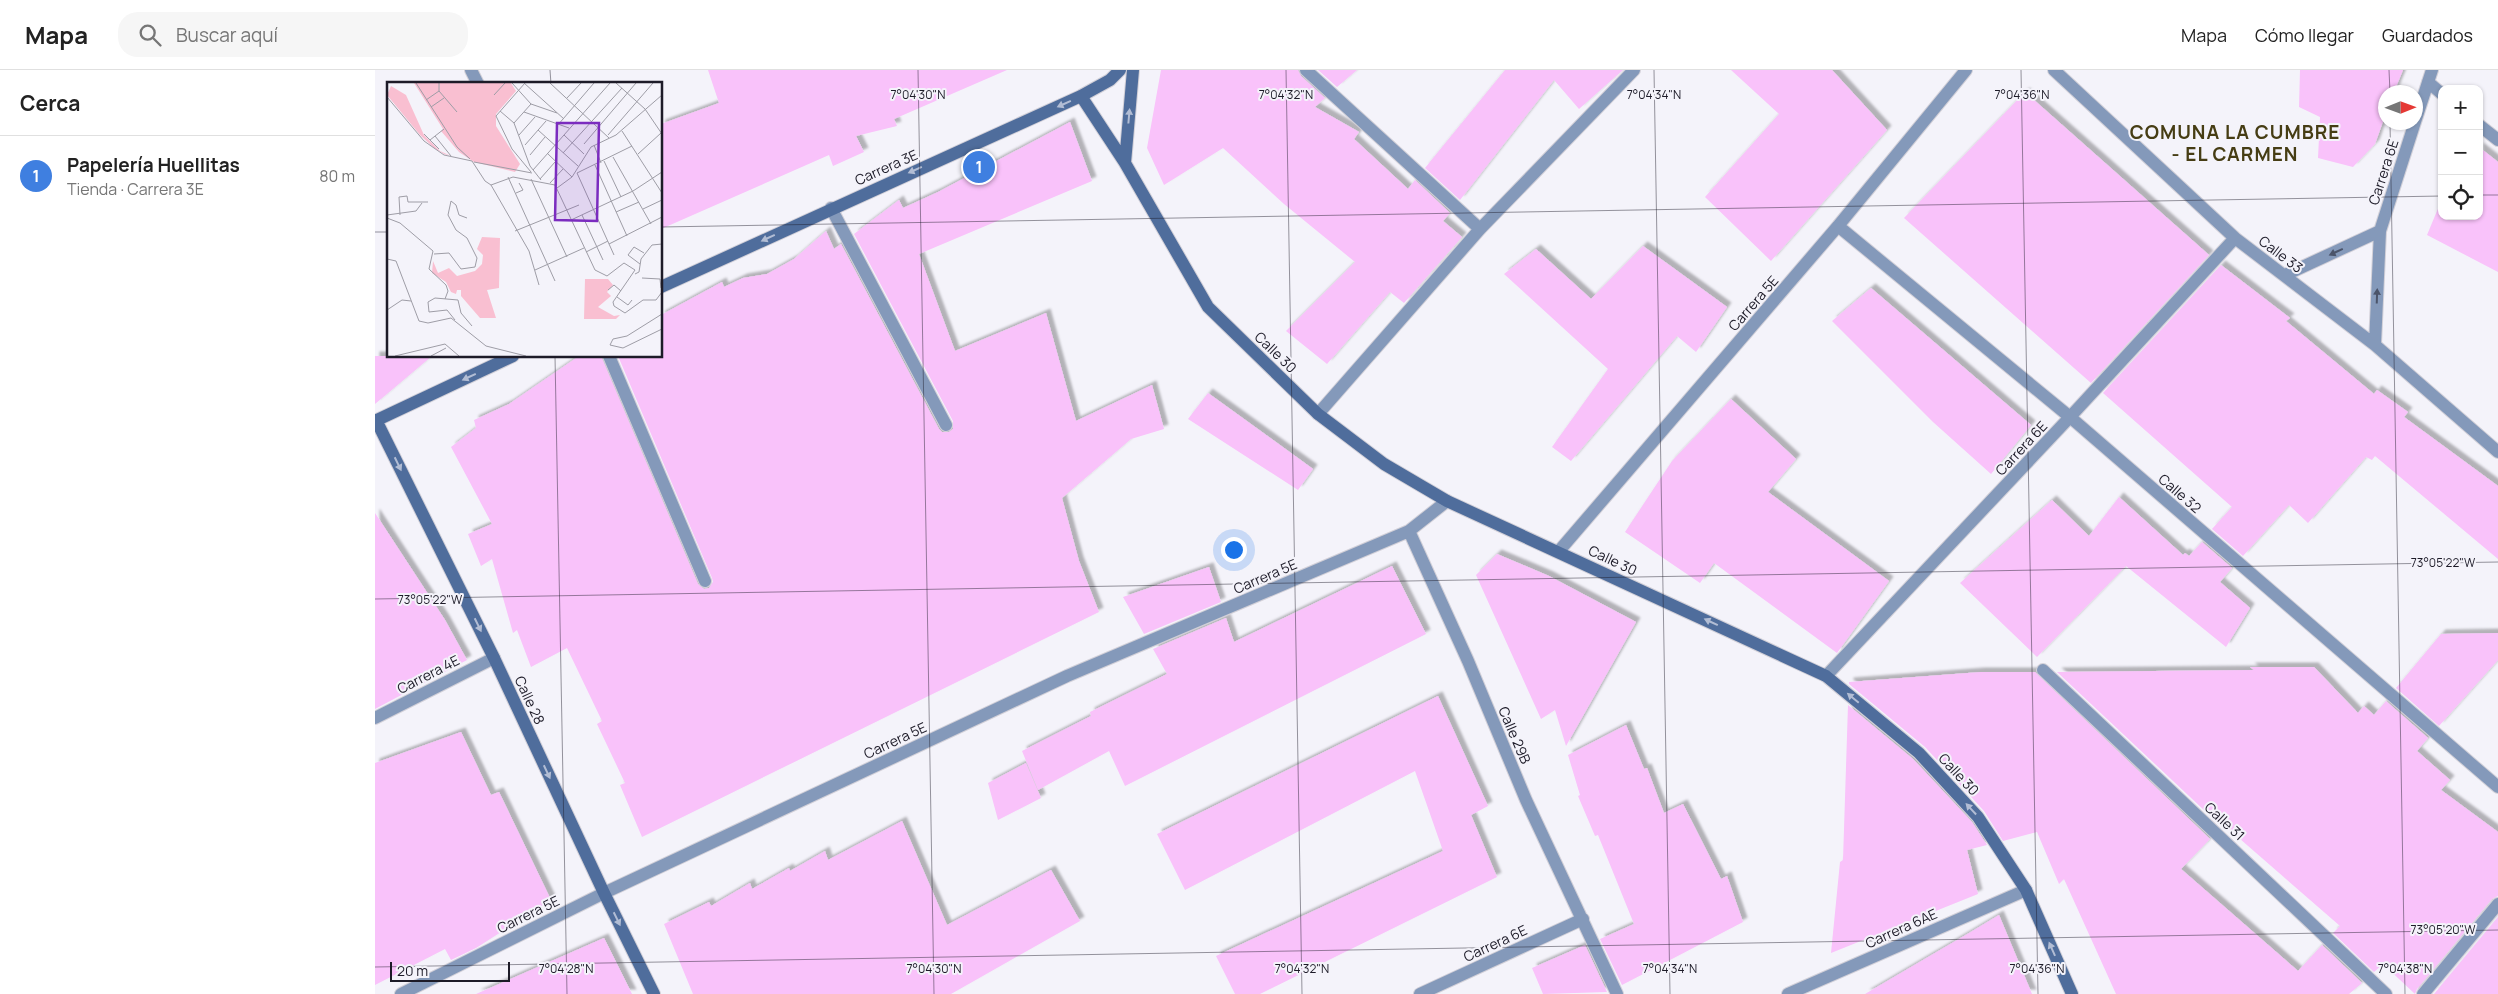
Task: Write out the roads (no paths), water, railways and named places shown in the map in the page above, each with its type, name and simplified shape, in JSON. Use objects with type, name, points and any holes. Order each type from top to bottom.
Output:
[{"type":"main road","name":"Carrera 3E","points":[[663,286],[831,208],[1081,96],[1110,80],[1120,70]]},
{"type":"main road","points":[[1125,163],[1133,70]]},
{"type":"main road","name":"Calle 30","points":[[1081,96],[1125,163],[1208,307],[1318,414],[1384,464],[1447,501],[1559,551],[1826,676],[1919,753],[1978,817],[2026,890],[2072,994]]},
{"type":"main road","points":[[376,421],[509,358]]},
{"type":"main road","name":"Calle 28","points":[[376,421],[494,658],[604,893],[654,994]]},
{"type":"street","points":[[471,70],[477,82]]},
{"type":"street","points":[[1306,70],[1480,229]]},
{"type":"street","points":[[1318,414],[1480,229],[1634,70]]},
{"type":"street","name":"Carrera 5E","points":[[1559,551],[1838,226],[1966,70]]},
{"type":"street","name":"Calle 33","points":[[2054,70],[2235,238],[2375,345],[2498,452]]},
{"type":"street","points":[[2430,76],[2438,88]]},
{"type":"street","name":"Carrera 6E","points":[[2423,97],[2430,76]]},
{"type":"street","points":[[2483,128],[2498,140]]},
{"type":"street","name":"Carrera 6E","points":[[2375,345],[2380,231],[2412,130]]},
{"type":"street","points":[[831,208],[946,425]]},
{"type":"street","name":"Calle 32","points":[[1838,226],[2070,417],[2498,786]]},
{"type":"street","points":[[2285,275],[2380,231]]},
{"type":"street","name":"Carrera 6E","points":[[1826,676],[2070,417],[2235,238]]},
{"type":"street","points":[[610,358],[705,581]]},
{"type":"street","points":[[1409,531],[1447,501]]},
{"type":"street","name":"Carrera 5E","points":[[401,994],[604,893],[1067,676],[1409,531]]},
{"type":"street","name":"Calle 29B","points":[[1409,531],[1468,661],[1526,800],[1617,994]]},
{"type":"street","name":"Carrera 4E","points":[[375,718],[494,658]]},
{"type":"street","name":"Calle 31","points":[[2043,670],[2386,994]]},
{"type":"street","name":"Carrera 6AE","points":[[1788,994],[2026,890]]},
{"type":"street","points":[[2423,994],[2498,904]]},
{"type":"street","name":"Carrera 6E","points":[[1420,994],[1583,918]]},
{"type":"place","name":"Papelería Huellitas","points":[[979,167]]},
{"type":"district","name":"COMUNA LA CUMBRE - EL CARMEN","points":[[2235,143]]}]
